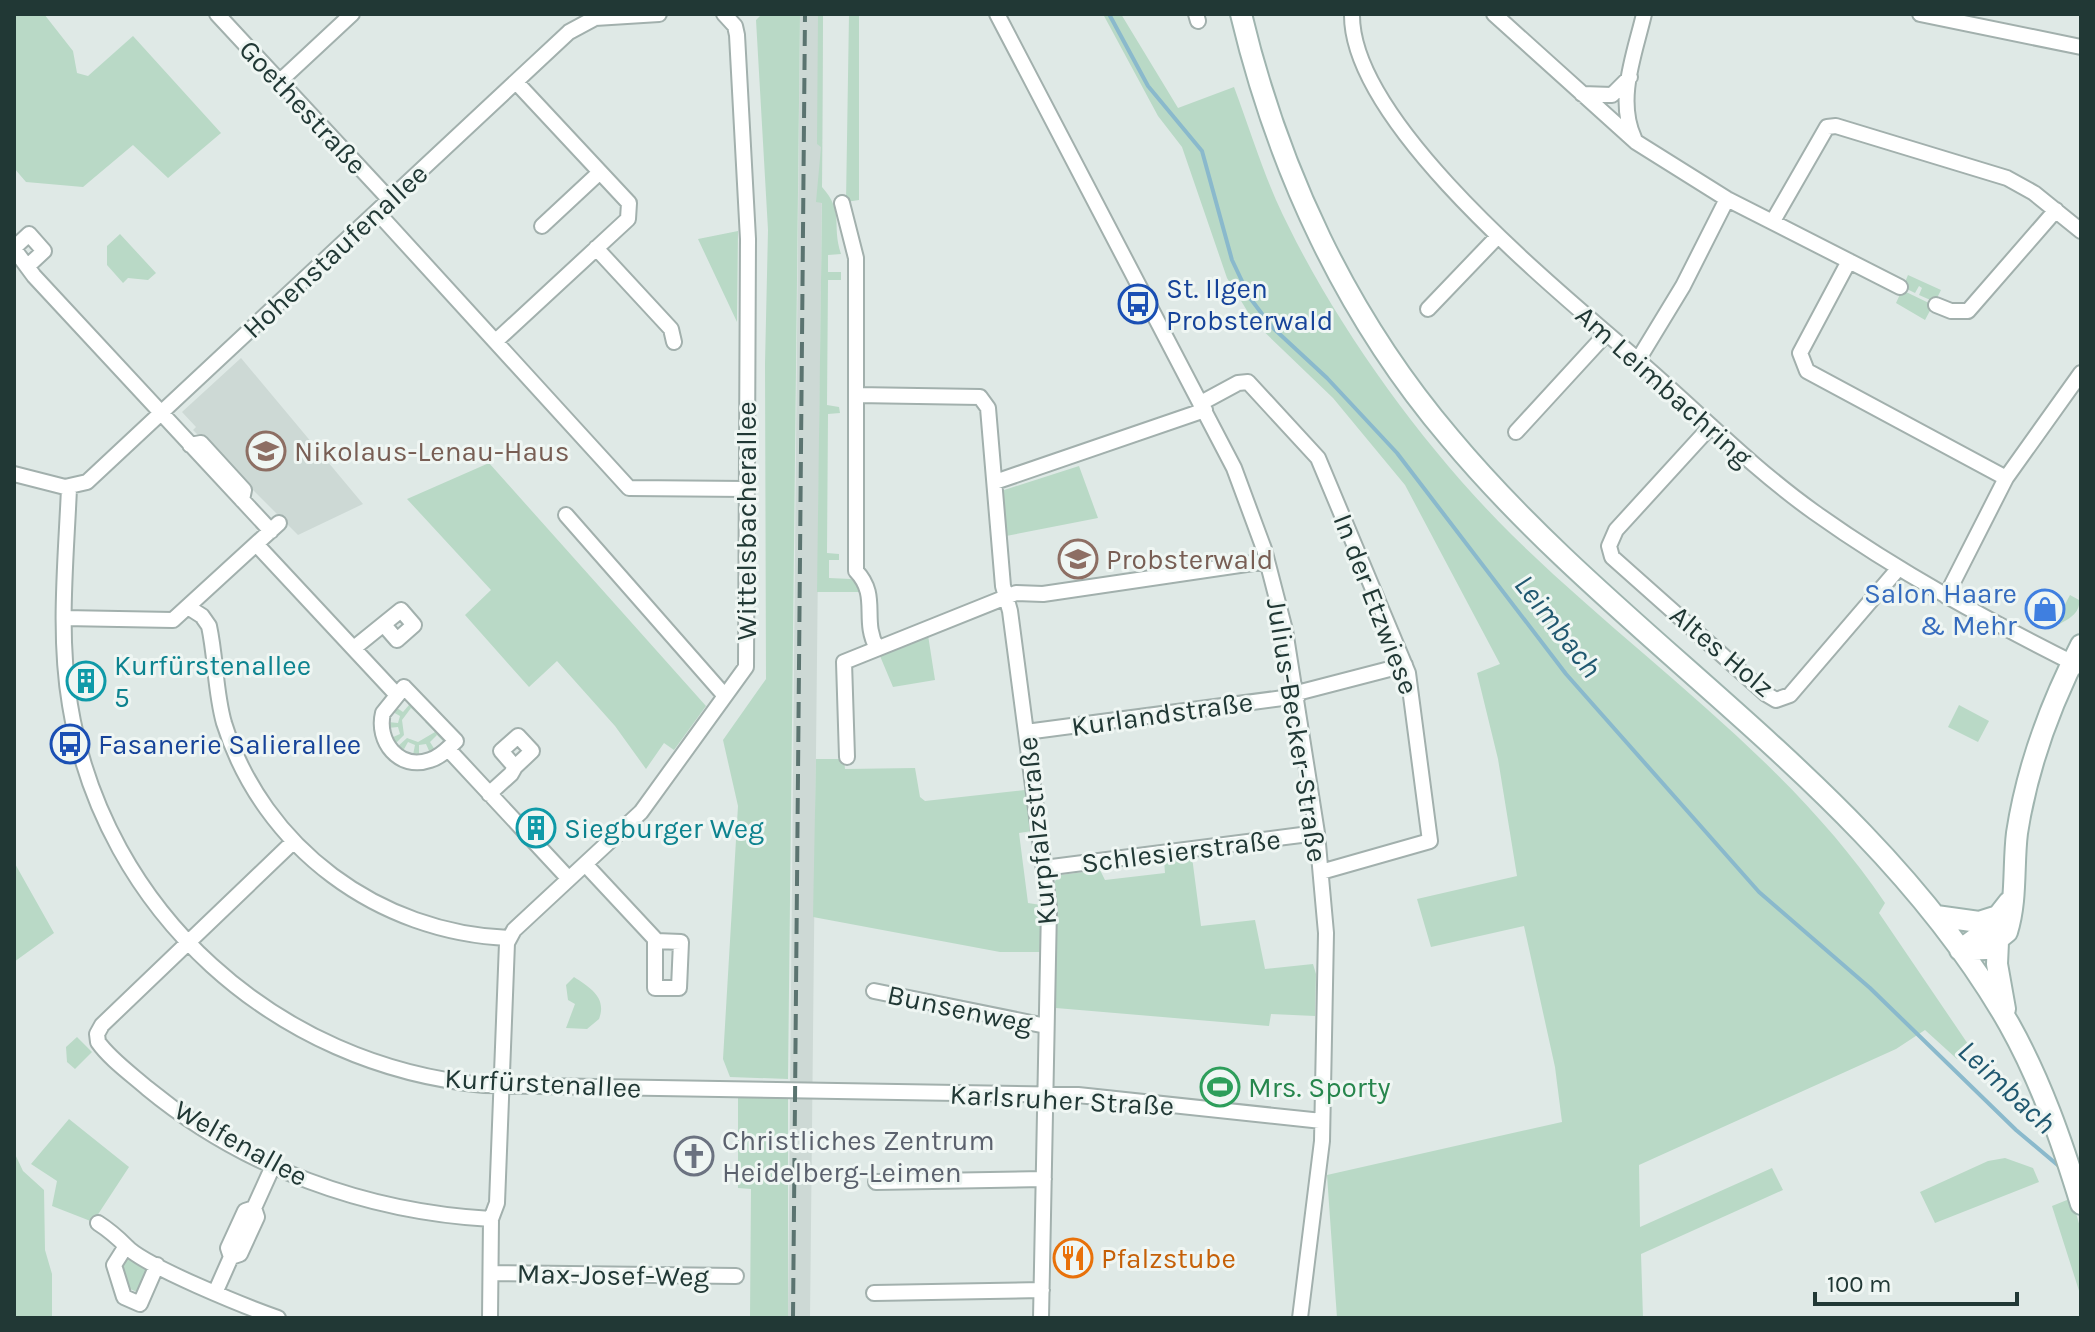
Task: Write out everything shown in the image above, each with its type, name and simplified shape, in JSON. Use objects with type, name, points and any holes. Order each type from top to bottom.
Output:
[{"type":"main road","points":[[1241,14],[1264,101],[1309,219],[1376,338],[1410,388],[1459,449],[1532,528],[1801,774],[1936,916],[2008,1022],[2052,1117],[2081,1204]]},
{"type":"main road","points":[[2008,1022],[1997,964],[1998,942],[2010,921],[2018,832],[2029,780],[2055,701],[2078,658]]},
{"type":"main road","points":[[1960,950],[2001,915],[2012,895]]},
{"type":"main road","points":[[1936,916],[1979,922],[2001,915]]},
{"type":"main road","points":[[1960,950],[1986,949],[1998,942]]},
{"type":"street","name":"Goethestraße","points":[[217,14],[390,200]]},
{"type":"street","points":[[280,81],[352,14]]},
{"type":"street","name":"Hohenstaufenallee","points":[[69,488],[87,482],[584,22],[600,17],[659,14]]},
{"type":"street","name":"Wittelsbacherallee","points":[[509,938],[641,812],[746,667],[748,228],[737,35],[735,26],[724,14]]},
{"type":"street","name":"Julius-Becker-Straße","points":[[997,14],[1203,406],[1243,488],[1267,561],[1297,694],[1317,833],[1326,946],[1322,1121],[1300,1318]]},
{"type":"street","name":"Am Leimbachring","points":[[1352,14],[1359,52],[1397,120],[1442,178],[1498,236],[1761,472],[1898,569],[1946,596],[2078,658]]},
{"type":"street","points":[[1494,14],[1636,142],[1727,199],[1900,287]]},
{"type":"street","points":[[1636,142],[1627,120],[1630,77],[1644,14]]},
{"type":"street","points":[[1920,14],[2081,47]]},
{"type":"street","points":[[1582,94],[1598,97],[1612,95],[1630,77]]},
{"type":"street","points":[[496,341],[628,219],[629,203],[516,82]]},
{"type":"street","points":[[1773,221],[1827,127],[1836,126],[2007,178],[2056,210],[2081,231]]},
{"type":"street","points":[[542,226],[600,172]]},
{"type":"street","points":[[1638,360],[1683,286],[1727,199]]},
{"type":"street","points":[[842,203],[856,258],[856,571],[869,587],[870,630],[877,648]]},
{"type":"street","points":[[1936,305],[1951,311],[1968,311],[2056,210]]},
{"type":"street","points":[[377,212],[629,488],[747,489]]},
{"type":"street","points":[[29,265],[44,251],[29,234],[14,249],[29,265],[34,276],[190,445],[201,443],[244,490],[242,500],[275,527],[188,607],[168,621],[64,618]]},
{"type":"street","points":[[1428,309],[1498,236]]},
{"type":"street","points":[[596,248],[671,329],[674,342]]},
{"type":"street","points":[[1849,261],[1800,353],[1807,371],[2006,478]]},
{"type":"street","points":[[1516,432],[1606,334]]},
{"type":"street","points":[[1946,596],[2006,478],[2081,373]]},
{"type":"street","name":"In der Etzwiese","points":[[1203,406],[1238,383],[1248,382],[1316,454],[1412,688],[1431,839],[1421,847],[1321,872]]},
{"type":"street","name":"Kurpfalzstraße","points":[[856,395],[980,397],[990,415],[1006,595],[1049,908],[1041,1318]]},
{"type":"street","points":[[995,482],[1203,406]]},
{"type":"street","name":"Altes Holz","points":[[1711,426],[1616,530],[1609,546],[1612,557],[1776,700],[1790,695],[1898,569]]},
{"type":"street","points":[[14,474],[69,488]]},
{"type":"street","name":"Kurfürstenallee","points":[[69,488],[64,618],[68,697],[89,783],[111,835],[134,875],[186,943],[243,994],[322,1042],[421,1076],[500,1085],[800,1091]]},
{"type":"street","points":[[566,515],[725,696]]},
{"type":"street","points":[[256,544],[396,694]]},
{"type":"street","points":[[847,757],[844,752],[844,662],[1006,595],[1058,592],[1267,561]]},
{"type":"street","points":[[188,607],[202,616],[209,626],[221,709],[237,758],[260,799],[293,842],[323,870],[385,909],[460,934],[509,938],[505,950],[497,1203],[491,1219],[490,1318]]},
{"type":"street","points":[[354,648],[377,627],[384,625]]},
{"type":"street","name":"Kurlandstraße","points":[[1026,732],[1297,694],[1405,665]]},
{"type":"street","points":[[404,687],[456,741],[448,749],[433,760],[421,762],[406,760],[390,749],[383,738],[381,718],[404,687]]},
{"type":"street","points":[[448,749],[569,879]]},
{"type":"street","points":[[489,794],[515,767]]},
{"type":"street","name":"Schlesierstraße","points":[[1044,868],[1317,833]]},
{"type":"street","points":[[186,943],[293,842]]},
{"type":"street","points":[[585,864],[656,941]]},
{"type":"street","name":"Welfenallee","points":[[186,943],[101,1026],[98,1042],[169,1105],[223,1140],[273,1166],[322,1186],[383,1204],[491,1219]]},
{"type":"street","name":"Bunsenweg","points":[[874,991],[1046,1026]]},
{"type":"street","name":"Karlsruher Straße","points":[[800,1091],[1045,1094],[1322,1121]]},
{"type":"street","points":[[215,1293],[231,1257],[228,1248],[245,1211],[254,1208],[273,1166]]},
{"type":"street","points":[[876,1182],[1044,1179]]},
{"type":"street","points":[[98,1223],[123,1240],[126,1246],[157,1265],[278,1318]]},
{"type":"street","points":[[126,1246],[114,1265],[124,1297],[140,1304],[157,1265]]},
{"type":"street","name":"Max-Josef-Weg","points":[[491,1273],[736,1276]]},
{"type":"street","points":[[874,1293],[1042,1290]]},
{"type":"shaded area","points":[[800,14],[823,14],[822,187],[810,1318],[788,1318]]},
{"type":"shaded area","name":"Nikolaus-Lenau-Haus","points":[[241,358],[363,504],[298,535],[193,430],[196,427],[182,412]]},
{"type":"green space","points":[[14,14],[44,14],[73,51],[77,73],[88,76],[133,36],[221,133],[168,178],[133,145],[83,187],[26,182],[14,168]]},
{"type":"green space","points":[[762,14],[800,14],[788,1079],[730,1077],[723,1059],[738,806],[723,740],[766,679],[765,364],[768,230],[756,20]]},
{"type":"green space","points":[[818,14],[823,14],[822,187],[833,204],[841,254],[828,255],[828,272],[841,272],[841,280],[828,280],[827,405],[839,407],[840,413],[828,414],[827,553],[839,554],[839,560],[829,560],[829,578],[851,579],[864,592],[817,592],[822,203],[816,202],[821,147],[817,144]]},
{"type":"green space","points":[[849,14],[859,14],[859,200],[846,202]]},
{"type":"green space","points":[[1103,14],[1121,14],[1178,108],[1234,87],[1270,186],[1298,244],[1350,334],[1411,420],[1478,500],[1512,535],[1708,710],[1803,801],[1846,850],[1885,903],[1879,913],[1970,1047],[1957,1059],[1925,1030],[1896,1049],[1639,1165],[1640,1227],[1772,1168],[1783,1190],[1641,1254],[1643,1318],[1337,1318],[1327,1175],[1562,1122],[1555,1067],[1524,926],[1431,947],[1417,899],[1517,876],[1498,759],[1477,673],[1500,664],[1405,485],[1333,398],[1254,322],[1227,278],[1182,147],[1158,116]]},
{"type":"green space","points":[[738,231],[737,322],[698,239]]},
{"type":"green space","points":[[120,234],[156,273],[148,280],[128,278],[123,283],[107,265],[107,246]]},
{"type":"green space","points":[[1908,275],[1941,290],[1935,302],[1919,295],[1922,288],[1919,286],[1915,293],[1903,287]]},
{"type":"green space","points":[[1902,290],[1933,305],[1925,320],[1896,303]]},
{"type":"green space","points":[[489,463],[706,706],[674,750],[664,743],[646,769],[615,726],[557,661],[529,687],[465,615],[491,590],[407,499]]},
{"type":"green space","points":[[1079,466],[1098,518],[1006,536],[1001,491]]},
{"type":"green space","points":[[2070,595],[2079,600],[2078,609],[2067,620],[2053,627]]},
{"type":"green space","points":[[928,635],[935,680],[893,687],[880,656]]},
{"type":"green space","points":[[405,697],[424,716],[422,718],[411,708],[402,720],[404,735],[395,744],[391,738],[400,734],[398,727],[388,728],[388,722],[398,723],[400,716],[391,711],[394,706],[403,712],[409,705]]},
{"type":"green space","points":[[1959,705],[1989,721],[1978,742],[1948,727]]},
{"type":"green space","points":[[427,719],[445,738],[444,742],[437,735],[430,742],[435,750],[430,753],[426,744],[419,745],[419,755],[413,755],[415,745],[408,742],[403,751],[397,747],[407,738],[418,742],[435,732],[425,722]]},
{"type":"green space","points":[[816,759],[844,759],[845,769],[915,768],[920,797],[925,801],[1025,790],[1032,831],[1019,833],[1028,903],[1041,905],[1040,952],[1000,952],[813,917]]},
{"type":"green space","points":[[1192,857],[1201,926],[1255,920],[1265,969],[1313,964],[1316,974],[1315,1016],[1271,1014],[1269,1026],[1056,1008],[1055,881],[1060,875],[1100,870],[1105,880],[1165,873],[1164,860]]},
{"type":"green space","points":[[14,862],[54,933],[14,962]]},
{"type":"green space","points":[[574,977],[596,994],[601,1005],[599,1019],[587,1029],[566,1028],[575,1004],[568,1000],[566,985]]},
{"type":"green space","points":[[77,1037],[92,1052],[75,1069],[67,1062],[66,1047]]},
{"type":"green space","points":[[738,1097],[788,1098],[788,1318],[750,1318],[751,1189],[738,1188]]},
{"type":"green space","points":[[69,1119],[129,1167],[93,1222],[52,1206],[57,1181],[31,1164]]},
{"type":"green space","points":[[14,1152],[23,1171],[44,1190],[45,1250],[52,1274],[52,1318],[14,1318]]},
{"type":"green space","points":[[2005,1158],[2033,1168],[2039,1182],[1935,1223],[1920,1192],[1988,1161]]},
{"type":"green space","points":[[2072,1198],[2081,1231],[2081,1297],[2052,1206]]},
{"type":"green space","points":[[126,1257],[147,1269],[137,1292],[128,1288],[120,1265]]},
{"type":"waterway","name":"Leimbach","points":[[1109,14],[1148,86],[1202,151],[1232,260],[1250,298],[1272,327],[1327,378],[1397,453],[1566,674],[1759,892],[1870,988],[2016,1130],[2060,1167]]},
{"type":"railway","points":[[793,1318],[805,14]]},
{"type":"place","name":"St. Ilgen Probsterwald","points":[[1138,304]]},
{"type":"place","name":"Nikolaus-Lenau-Haus","points":[[266,451]]},
{"type":"place","name":"Probsterwald","points":[[1078,559]]},
{"type":"place","name":"Salon Haare & Mehr","points":[[2045,609]]},
{"type":"place","name":"Kurfürstenallee 5","points":[[86,681]]},
{"type":"place","name":"Fasanerie Salierallee","points":[[70,744]]},
{"type":"place","name":"Siegburger Weg","points":[[536,828]]},
{"type":"place","name":"Mrs. Sporty","points":[[1220,1087]]},
{"type":"place","name":"Christliches Zentrum Heidelberg-Leimen","points":[[694,1156]]},
{"type":"place","name":"Pfalzstube","points":[[1073,1258]]}]
